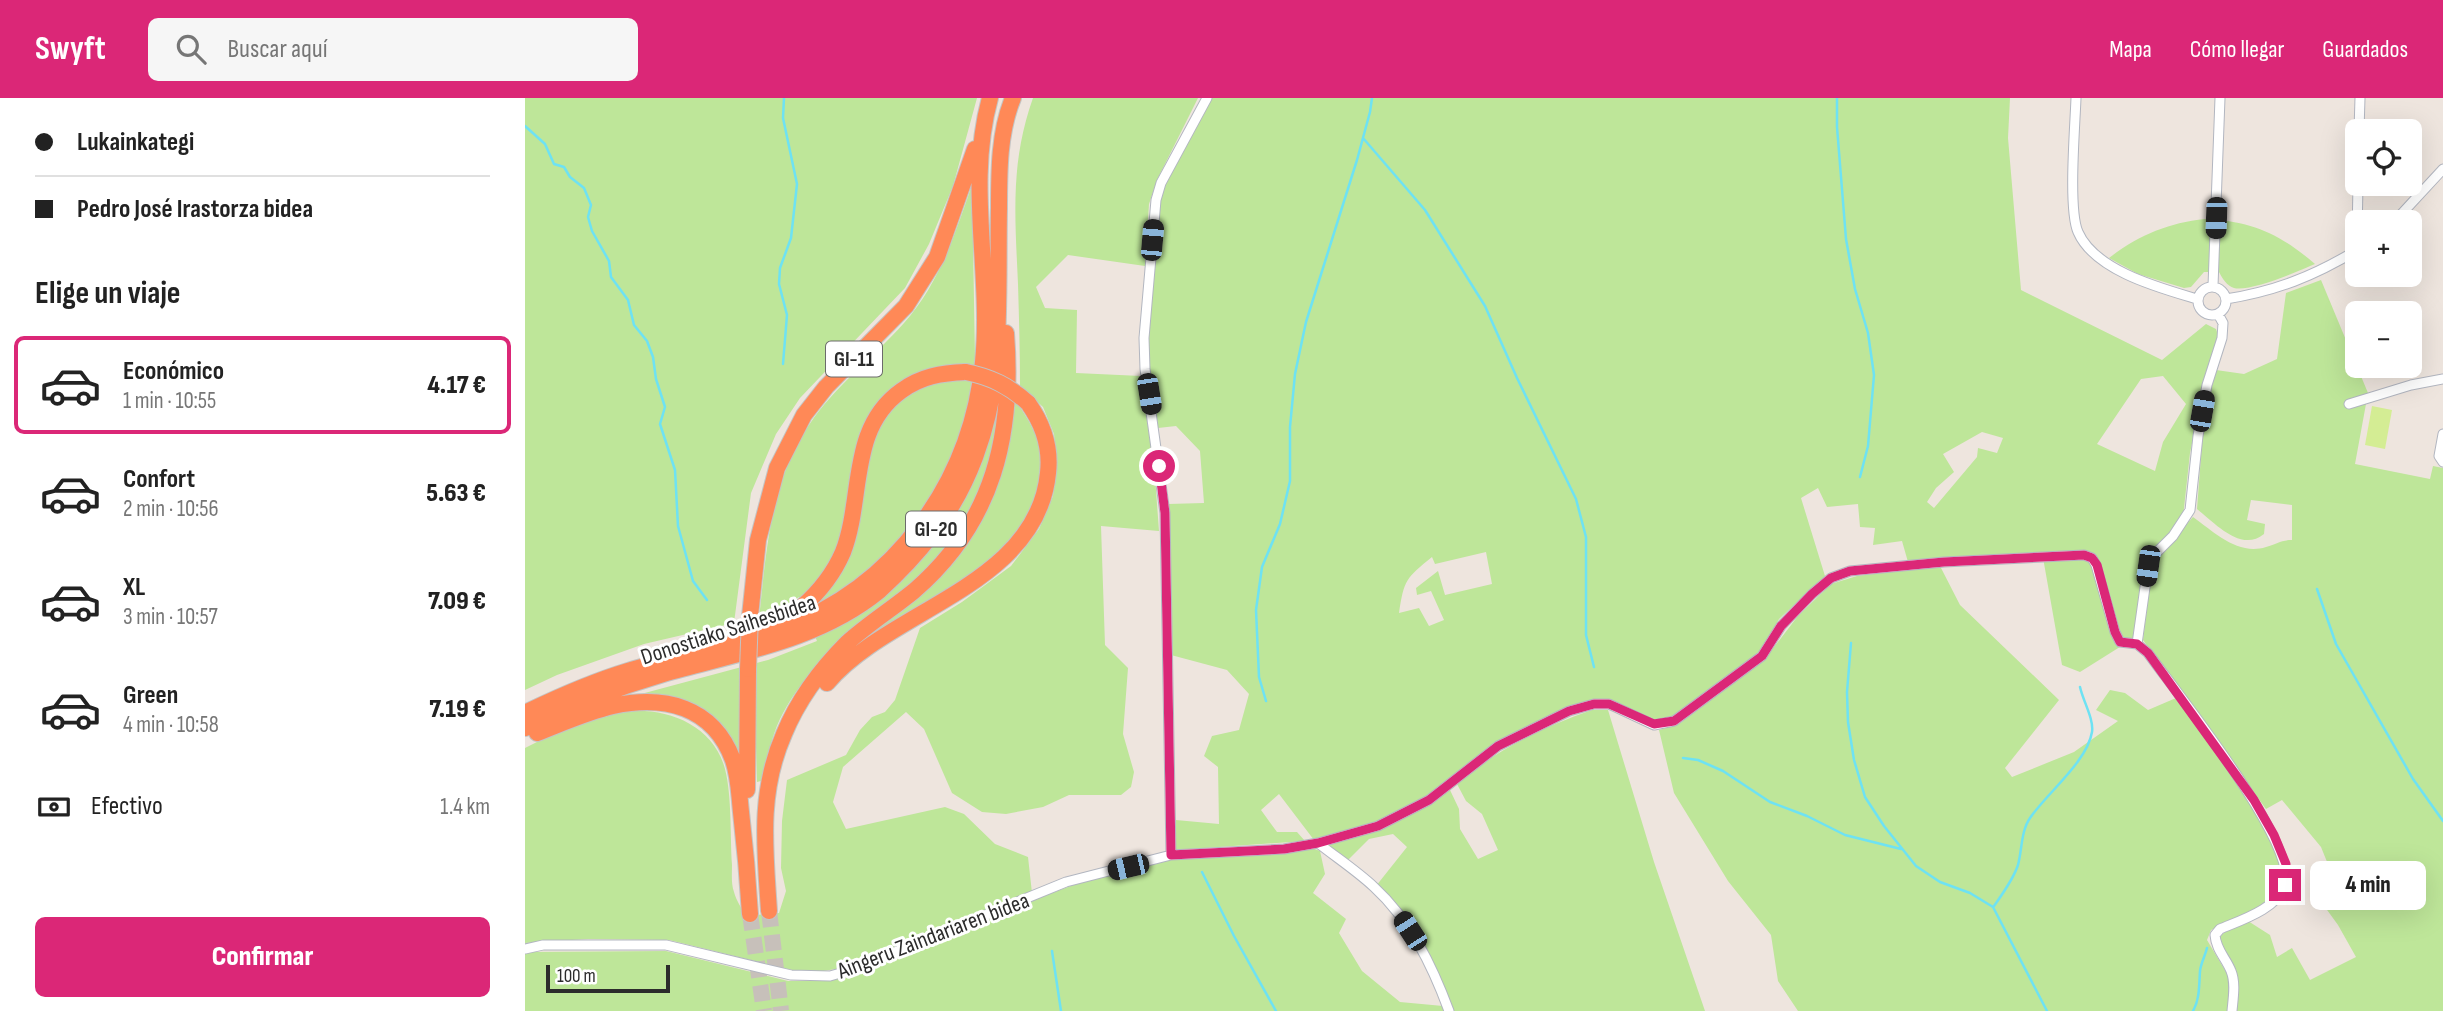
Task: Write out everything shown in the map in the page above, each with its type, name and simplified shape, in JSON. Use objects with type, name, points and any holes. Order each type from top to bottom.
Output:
[{"type":"highway","name":"Donostiako Saihesbidea","points":[[525,728],[612,691],[806,632],[836,618],[877,593],[915,556],[943,520],[965,483],[993,392],[997,354],[999,162],[1013,98]]},
{"type":"highway","name":"Donostiako Saihesbidea","points":[[525,713],[582,687],[781,629],[836,603],[869,579],[899,552],[925,521],[946,488],[969,434],[979,396],[984,358],[979,180],[988,106]]},
{"type":"highway","name":"GI-11","points":[[751,914],[747,856],[748,669],[751,615],[758,540],[778,468],[804,415],[826,387],[907,306],[937,257],[964,186],[988,106]]},
{"type":"highway","points":[[769,911],[763,824],[767,786],[784,732],[804,695],[848,643],[915,590],[944,561],[974,518],[995,473],[1005,431],[1010,372],[998,225]]},
{"type":"highway","points":[[675,658],[800,610],[832,574],[850,530],[864,444],[870,426],[880,410],[910,384],[928,376],[966,372],[1000,382],[1028,403],[1038,417],[1044,433],[1049,466],[1044,498],[1028,529],[1006,556],[958,592],[877,641],[837,671],[810,702],[775,760]]},
{"type":"highway","points":[[525,737],[568,720],[631,703],[666,703],[691,711],[715,730],[733,761],[738,779],[747,856]]},
{"type":"street","points":[[1171,855],[1165,513],[1145,369],[1145,314],[1156,200],[1161,183],[1207,98]]},
{"type":"street","points":[[2076,98],[2074,209],[2078,231],[2089,250],[2113,268],[2158,287],[2197,299]]},
{"type":"street","points":[[2213,286],[2220,98]]},
{"type":"street","points":[[2359,119],[2360,98]]},
{"type":"street","points":[[2405,210],[2443,169]]},
{"type":"street","points":[[2226,299],[2285,286],[2345,257]]},
{"type":"street","points":[[2213,286],[2222,290],[2226,299],[2224,308],[2218,314],[2210,315],[2202,311],[2197,299],[2204,288],[2213,286]]},
{"type":"street","points":[[2218,314],[2223,323],[2222,338],[2207,385],[2190,510],[2148,566],[2137,644],[2148,653],[2254,800],[2274,835],[2286,864],[2285,885],[2274,902],[2220,929],[2215,936],[2216,945],[2234,981],[2232,1011]]},
{"type":"street","points":[[2349,404],[2411,385],[2443,379]]},
{"type":"street","points":[[2443,434],[2439,456],[2443,462]]},
{"type":"street","name":"Aingeru Zaindariaren bidea","points":[[525,949],[543,945],[666,945],[791,975],[830,976],[851,970],[1066,882],[1171,855],[1284,849],[1318,843],[1378,826],[1429,800],[1498,746],[1569,711],[1594,704],[1609,704],[1654,724],[1674,721],[1762,656],[1781,626],[1812,594],[1831,578],[1850,571],[1957,561],[2084,555],[2092,558],[2097,565],[2120,642],[2137,644]]},
{"type":"street","points":[[1318,843],[1374,887],[1400,916],[1435,975],[1449,1011]]},
{"type":"green space","points":[[525,98],[977,98],[953,186],[929,244],[905,288],[800,398],[776,434],[751,493],[734,623],[644,644],[557,675],[525,690]]},
{"type":"green space","points":[[1033,98],[1198,98],[1157,180],[1149,204],[1145,266],[1068,255],[1036,287],[1045,308],[1077,310],[1076,373],[1141,376],[1155,477],[1159,531],[1101,526],[1105,645],[1128,668],[1123,734],[1134,772],[1131,787],[1121,795],[1069,795],[1043,807],[1006,814],[982,812],[952,793],[924,729],[906,712],[843,767],[833,802],[846,829],[945,807],[964,814],[995,844],[1028,857],[1032,893],[848,967],[817,972],[792,970],[669,940],[588,939],[525,943],[525,748],[577,725],[632,711],[661,713],[689,724],[711,742],[725,769],[730,804],[732,882],[738,901],[746,916],[779,913],[786,891],[781,868],[782,821],[787,780],[846,755],[860,730],[872,717],[885,712],[895,700],[920,628],[962,602],[1011,566],[1039,529],[1053,496],[1057,463],[1054,434],[1043,407],[1020,386],[1015,212],[1017,167]]},
{"type":"green space","points":[[1210,98],[2010,98],[2008,138],[2021,290],[2162,360],[2206,324],[2216,329],[2219,338],[2203,390],[2190,453],[2183,517],[2145,562],[2135,634],[2131,640],[2080,672],[2062,665],[2042,552],[1908,562],[1902,541],[1873,545],[1875,528],[1860,527],[1858,504],[1827,507],[1818,488],[1801,498],[1825,576],[1779,619],[1761,653],[1675,717],[1655,722],[1591,703],[1493,748],[1427,799],[1379,823],[1314,840],[1279,794],[1261,810],[1277,832],[1297,832],[1305,841],[1176,850],[1176,820],[1219,824],[1218,767],[1204,756],[1212,736],[1239,730],[1249,694],[1227,670],[1171,655],[1168,504],[1204,503],[1200,451],[1176,426],[1158,428],[1147,349],[1158,206],[1167,181]],"holes":[[[2163,376],[2186,404],[2163,442],[2155,471],[2097,444],[2141,379]],[[1982,432],[2003,438],[1997,453],[1978,448],[1977,457],[1934,508],[1927,502],[1936,488],[1954,472],[1943,454]],[[1486,552],[1492,584],[1445,595],[1438,571],[1416,588],[1417,595],[1431,591],[1444,620],[1429,626],[1419,608],[1399,613],[1405,586],[1411,575],[1432,557],[1435,564]]]},
{"type":"green space","points":[[972,185],[975,359],[969,398],[1018,404],[1029,421],[1041,453],[1040,481],[1031,508],[1008,544],[968,579],[862,643],[843,637],[803,682],[786,707],[774,734],[761,781],[757,782],[756,747],[738,750],[720,724],[702,709],[626,698],[768,660],[817,641],[799,597],[779,611],[759,619],[772,519],[786,470],[796,447],[819,411],[904,323],[927,292],[945,258]]},
{"type":"green space","points":[[2205,219],[2237,223],[2265,231],[2315,264],[2275,280],[2241,288],[2229,286],[2219,272],[2204,272],[2191,287],[2184,288],[2138,274],[2109,258],[2154,231]]},
{"type":"green space","points":[[2321,280],[2345,338],[2345,378],[2362,378],[2368,393],[2355,464],[2430,479],[2433,466],[2443,468],[2443,1011],[2236,1011],[2236,977],[2220,941],[2225,932],[2234,927],[2248,921],[2270,935],[2277,957],[2292,948],[2310,980],[2356,957],[2338,925],[2314,892],[2336,884],[2321,847],[2282,800],[2266,809],[2143,640],[2152,567],[2193,517],[2227,541],[2246,548],[2256,549],[2292,540],[2292,505],[2251,500],[2247,520],[2265,524],[2264,534],[2246,540],[2229,534],[2197,509],[2202,443],[2216,370],[2244,374],[2277,359],[2286,293]]},
{"type":"green space","points":[[2372,406],[2392,410],[2385,449],[2365,445]]},
{"type":"green space","points":[[1940,566],[1960,605],[2059,700],[2005,768],[2012,777],[2074,752],[2118,721],[2096,710],[2110,690],[2125,693],[2148,710],[2176,698],[2243,789],[2274,844],[2282,866],[2281,883],[2261,905],[2211,930],[2207,940],[2229,977],[2228,1011],[1798,1011],[1778,981],[1771,935],[1728,881],[1674,793],[1659,730],[1679,724],[1764,660],[1798,616],[1831,584],[1857,576]]},
{"type":"green space","points":[[1592,710],[1608,710],[1654,862],[1705,1011],[1451,1011],[1438,974],[1376,886],[1407,847],[1393,834],[1369,839],[1346,862],[1324,844],[1390,823],[1419,810],[1450,790],[1459,809],[1460,829],[1478,859],[1498,850],[1482,814],[1466,801],[1457,784],[1488,760],[1521,740]]},
{"type":"green space","points":[[1309,847],[1320,851],[1325,874],[1313,893],[1346,919],[1339,933],[1362,971],[1400,1002],[1443,1006],[1444,1011],[525,1011],[525,953],[528,952],[666,951],[788,981],[827,981],[849,977],[998,913],[1087,880],[1173,858]]},
{"type":"waterway","points":[[783,364],[787,315],[779,284],[780,268],[791,238],[797,184],[783,118],[784,98]]},
{"type":"waterway","points":[[1266,701],[1259,677],[1256,610],[1262,567],[1280,524],[1290,481],[1290,427],[1295,374],[1306,322],[1357,160],[1372,98]]},
{"type":"waterway","points":[[1837,98],[1846,239],[1855,289],[1868,333],[1874,375],[1868,446],[1860,477]]},
{"type":"waterway","points":[[525,126],[545,144],[554,164],[564,167],[570,177],[584,188],[591,205],[588,217],[592,231],[609,261],[611,277],[628,300],[634,325],[647,341],[665,407],[660,424],[675,470],[678,526],[693,581],[707,600]]},
{"type":"waterway","points":[[1363,138],[1425,210],[1485,306],[1576,499],[1586,537],[1586,635],[1594,667]]},
{"type":"waterway","points":[[2317,589],[2336,644],[2413,779],[2443,821]]},
{"type":"waterway","points":[[1851,643],[1847,692],[1848,722],[1854,760],[1865,797],[1916,866],[1940,882],[1970,893],[1993,907],[2047,1011]]},
{"type":"waterway","points":[[1994,906],[2016,871],[2027,823],[2075,766],[2089,743],[2091,721],[2080,687]]},
{"type":"waterway","points":[[1683,758],[1698,760],[1723,771],[1770,802],[1845,835],[1901,849]]},
{"type":"waterway","points":[[1202,872],[1276,1011]]},
{"type":"waterway","points":[[2193,1011],[2207,948]]},
{"type":"waterway","points":[[1052,951],[1061,1011]]},
{"type":"tunnel","points":[[769,911],[781,1011]]},
{"type":"tunnel","points":[[750,914],[764,1011]]},
{"type":"route","points":[[1159,466],[1165,513],[1171,855],[1284,849],[1318,843],[1378,826],[1429,800],[1498,746],[1569,711],[1594,704],[1609,704],[1654,724],[1674,721],[1762,656],[1781,626],[1812,594],[1831,578],[1850,571],[1944,562],[2084,555],[2092,558],[2097,565],[2120,642],[2137,644],[2148,653],[2254,800],[2274,835],[2286,864],[2285,885]]}]
